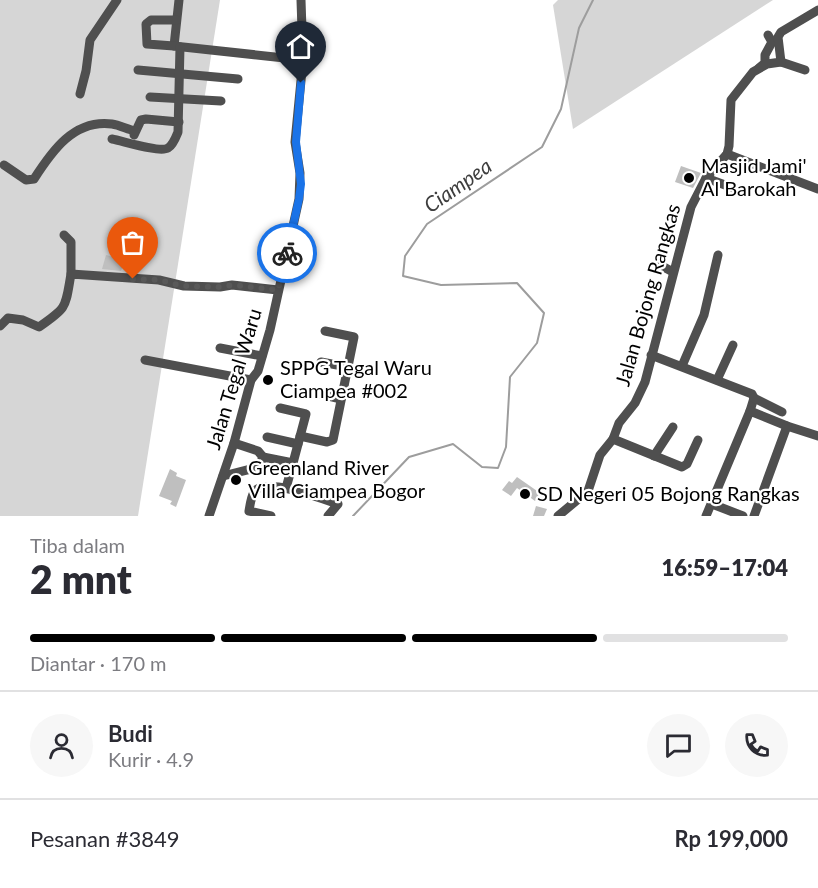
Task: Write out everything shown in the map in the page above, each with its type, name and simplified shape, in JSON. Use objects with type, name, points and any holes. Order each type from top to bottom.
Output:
[{"type":"street","points":[[80,94],[90,40],[117,0]]},
{"type":"street","points":[[112,139],[160,150],[168,148],[176,137],[180,99],[176,20],[179,0]]},
{"type":"street","name":"Jalan Tegal Waru","points":[[209,516],[234,443],[251,380],[258,371],[299,199],[301,184],[296,135],[303,60],[301,0]]},
{"type":"street","points":[[781,62],[779,33],[818,10]]},
{"type":"street","points":[[176,20],[151,20],[146,24],[147,44],[303,60]]},
{"type":"street","points":[[768,35],[772,42],[765,55],[765,63],[746,80],[731,100],[730,144],[727,154],[818,189]]},
{"type":"street","points":[[759,68],[781,62],[805,70]]},
{"type":"street","points":[[138,70],[238,79]]},
{"type":"street","points":[[150,97],[221,101]]},
{"type":"street","points":[[131,143],[141,120],[179,122]]},
{"type":"street","points":[[4,165],[26,180],[34,179],[62,141],[81,128],[114,124],[135,131]]},
{"type":"street","name":"Jalan Bojong Rangkas","points":[[558,516],[588,491],[600,455],[613,439],[619,423],[635,403],[645,382],[691,207],[706,178],[727,154]]},
{"type":"street","points":[[706,178],[736,189]]},
{"type":"street","points":[[0,326],[8,318],[23,320],[39,327],[62,311],[67,302],[71,274],[71,242],[64,235]]},
{"type":"street","points":[[681,366],[704,315],[718,255]]},
{"type":"street","points":[[660,265],[673,272]]},
{"type":"street","points":[[71,274],[159,280],[183,286],[232,285],[278,290]]},
{"type":"street","points":[[267,437],[331,442],[333,440],[354,337],[325,332]]},
{"type":"street","points":[[717,380],[733,345]]},
{"type":"street","points":[[220,348],[262,356]]},
{"type":"street","points":[[651,356],[753,394],[754,398],[782,412]]},
{"type":"street","points":[[145,360],[251,380]]},
{"type":"street","points":[[321,362],[348,367]]},
{"type":"street","points":[[316,393],[341,399]]},
{"type":"street","points":[[706,516],[754,398]]},
{"type":"street","points":[[280,408],[306,414],[286,488]]},
{"type":"street","points":[[750,411],[818,436]]},
{"type":"street","points":[[754,516],[787,426]]},
{"type":"street","points":[[654,456],[673,427]]},
{"type":"street","points":[[613,439],[682,467],[687,464],[698,440]]},
{"type":"street","points":[[234,443],[258,451],[263,457],[292,463]]},
{"type":"street","points":[[223,476],[259,467],[263,457]]},
{"type":"street","points":[[271,516],[248,513],[255,491],[259,488],[286,488],[338,504],[328,516]]},
{"type":"street","points":[[712,504],[743,516]]},
{"type":"shaded area","points":[[0,0],[220,0],[138,516],[0,516]]},
{"type":"shaded area","points":[[558,0],[773,0],[573,129],[553,5]]},
{"type":"building","name":"Masjid Jami' Al Barokah","points":[[681,166],[701,173],[693,188],[675,182]]},
{"type":"building","points":[[106,255],[125,260],[121,271],[102,269]]},
{"type":"building","points":[[170,469],[177,473],[176,476],[186,480],[176,507],[170,504],[172,501],[159,496]]},
{"type":"building","points":[[517,477],[540,493],[535,501],[517,488],[511,496],[502,490],[509,481],[512,483]]},
{"type":"building","points":[[536,506],[547,509],[544,516],[533,516]]},
{"type":"waterway","name":"Ciampea","points":[[353,516],[409,457],[453,444],[482,467],[498,468],[506,447],[510,377],[537,343],[544,313],[517,283],[441,285],[403,276],[405,256],[427,224],[542,147],[561,109],[579,28],[593,0]]},
{"type":"way so far","points":[[133,279],[159,280],[183,286],[232,285],[278,290],[287,253]]},
{"type":"place","name":"Masjid Jami' Al Barokah","points":[[689,178]]},
{"type":"place","name":"SPPG Tegal Waru Ciampea #002","points":[[268,380]]},
{"type":"place","name":"Greenland River Villa Ciampea Bogor","points":[[236,480]]},
{"type":"place","name":"SD Negeri 05 Bojong Rangkas","points":[[525,494]]},
{"type":"route","points":[[287,253],[301,184],[296,142],[301,83]]}]
